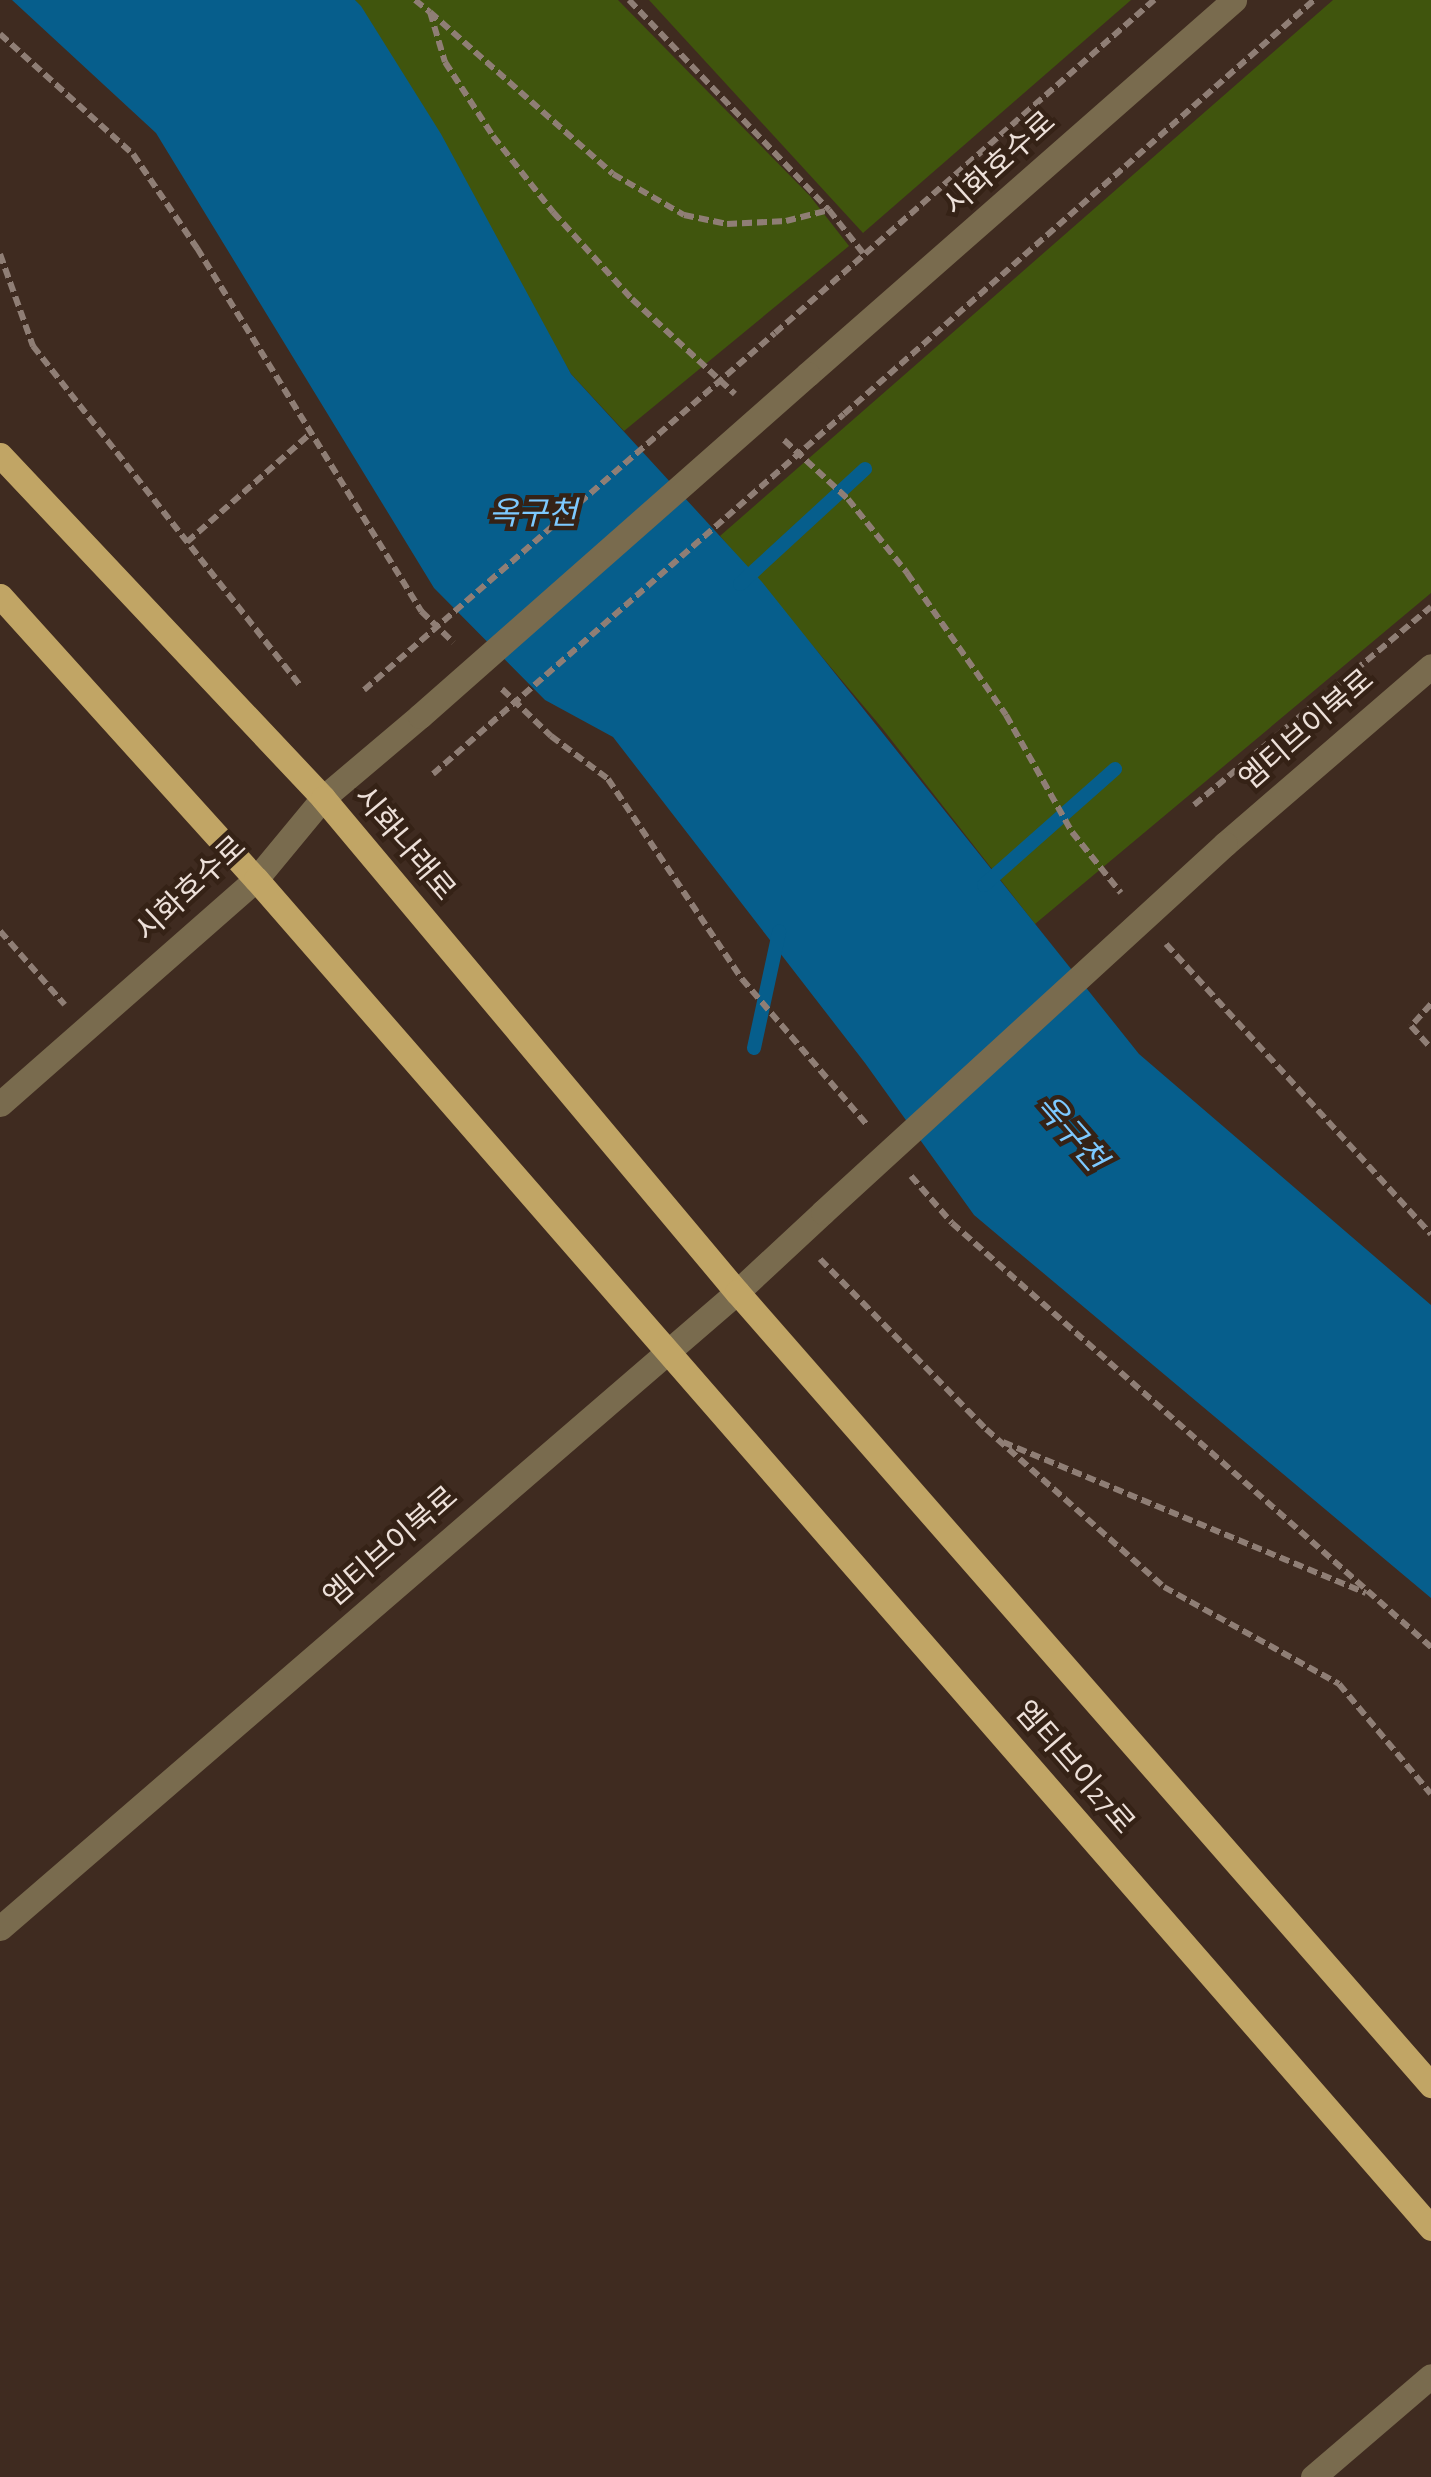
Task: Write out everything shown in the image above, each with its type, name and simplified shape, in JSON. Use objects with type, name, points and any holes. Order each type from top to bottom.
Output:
[{"type":"main road","name":"시화나래로","points":[[0,454],[323,798],[737,1292]]},
{"type":"main road","points":[[0,596],[256,879],[667,1351]]},
{"type":"main road","name":"엠티브이27로","points":[[737,1292],[1431,2085]]},
{"type":"main road","name":"엠티브이27로","points":[[667,1351],[1431,2228]]},
{"type":"street","name":"시화호수로","points":[[0,1104],[256,879],[323,798],[1234,0]]},
{"type":"street","name":"엠티브이북로","points":[[0,1928],[737,1292],[1225,844],[1431,666]]},
{"type":"street","points":[[1313,2477],[1431,2376]]},
{"type":"path","points":[[416,0],[613,174],[684,215],[728,224],[786,220],[829,210]]},
{"type":"path","points":[[629,0],[829,210],[863,253]]},
{"type":"path","points":[[364,690],[1154,0]]},
{"type":"path","points":[[432,774],[1314,0]]},
{"type":"path","points":[[430,12],[445,62],[529,182],[632,299],[737,396]]},
{"type":"path","points":[[0,34],[133,154],[197,248],[421,610],[460,648]]},
{"type":"path","points":[[0,254],[33,346],[301,686]]},
{"type":"path","points":[[188,542],[311,433]]},
{"type":"path","points":[[777,434],[848,499],[907,573],[1006,715],[1072,832],[1124,896]]},
{"type":"path","points":[[1194,804],[1431,608]]},
{"type":"path","points":[[499,686],[551,736],[608,779],[742,979],[876,1135]]},
{"type":"path","points":[[0,931],[85,1029]]},
{"type":"path","points":[[1162,940],[1431,1234]]},
{"type":"path","points":[[1431,1004],[1411,1026],[1431,1048]]},
{"type":"path","points":[[902,1165],[952,1223],[1431,1647]]},
{"type":"path","points":[[798,1236],[998,1439],[1164,1587],[1338,1684],[1431,1794]]},
{"type":"path","points":[[998,1439],[1372,1595]]},
{"type":"green space","points":[[355,0],[618,0],[810,196],[849,246],[624,431],[571,374]]},
{"type":"green space","points":[[649,0],[1131,0],[863,233]]},
{"type":"green space","points":[[1333,0],[1431,0],[1431,593],[1035,924],[882,728],[720,536]]},
{"type":"water","name":"옥구천","points":[[12,0],[355,0],[361,6],[441,134],[571,374],[762,582],[1139,1054],[1431,1305],[1431,1598],[974,1215],[865,1063],[613,737],[545,700],[434,588],[156,133]]},
{"type":"waterway","points":[[740,584],[865,469]]},
{"type":"waterway","points":[[984,885],[1115,769]]},
{"type":"waterway","points":[[754,1048],[779,932]]}]
